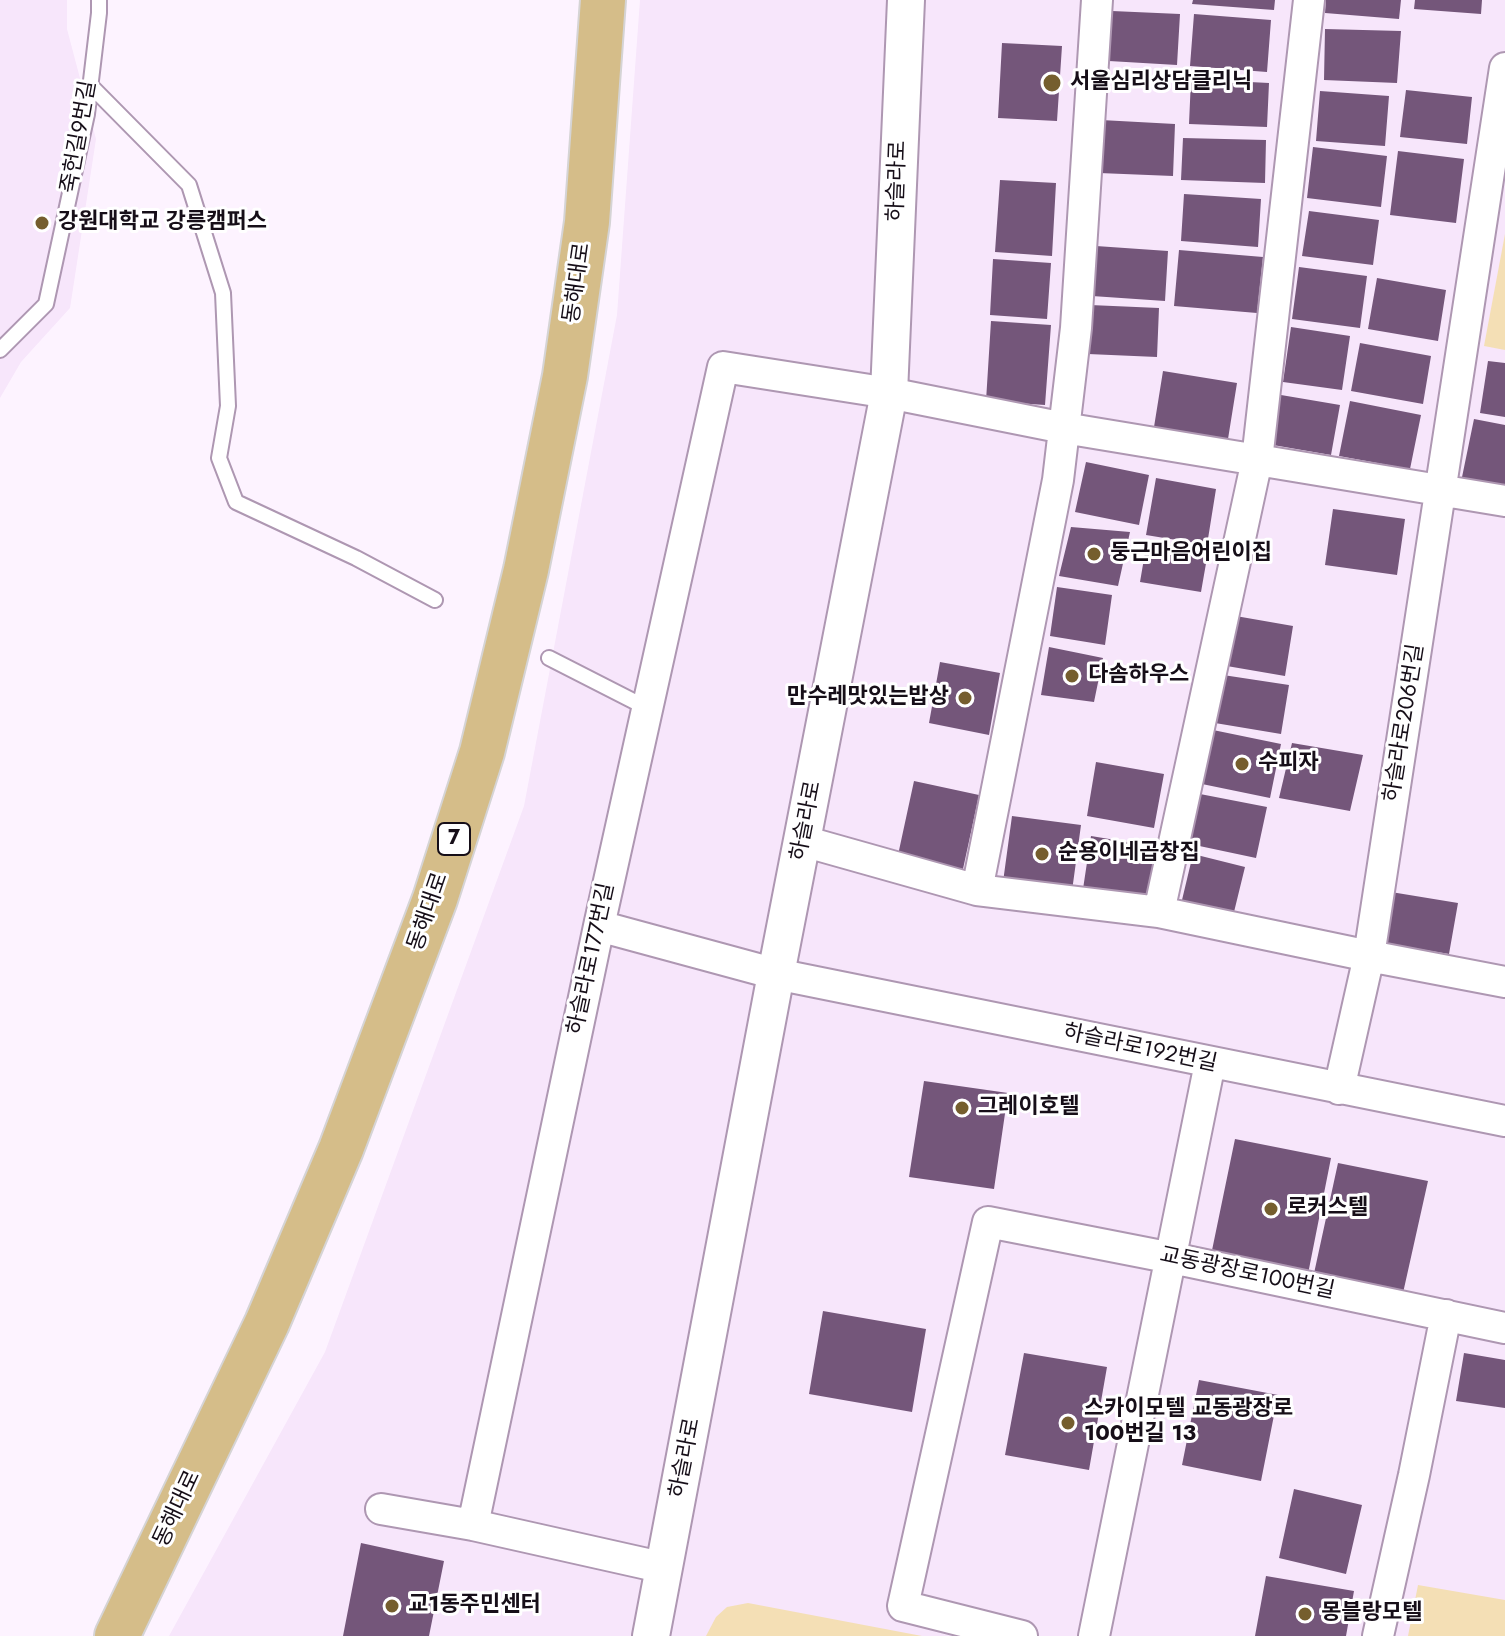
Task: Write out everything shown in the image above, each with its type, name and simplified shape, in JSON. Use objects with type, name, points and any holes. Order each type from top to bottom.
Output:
[{"type":"main road","name":"동해대로","points":[[117,1634],[267,1323],[341,1149],[435,899],[482,752],[526,570],[565,376],[587,222],[603,0]]},
{"type":"street","name":"하슬라로","points":[[651,1636],[889,393],[906,0]]},
{"type":"street","points":[[977,890],[1058,480],[1076,328],[1097,0]]},
{"type":"street","points":[[1159,912],[1257,460],[1309,0]]},
{"type":"street","name":"하슬라로206번길","points":[[1339,1089],[1369,956],[1505,68]]},
{"type":"street","name":"하슬라로177번길","points":[[473,1525],[599,926],[723,367],[889,393]]},
{"type":"street","points":[[889,393],[1064,428],[1505,501]]},
{"type":"street","points":[[803,841],[977,890],[1159,912],[1505,982]]},
{"type":"street","name":"하슬라로192번길","points":[[599,926],[776,974],[1505,1121]]},
{"type":"street","points":[[1094,1636],[1210,1063]]},
{"type":"street","name":"교동광장로100번길","points":[[1022,1636],[903,1606],[988,1222],[1505,1328]]},
{"type":"street","points":[[1378,1636],[1446,1315]]},
{"type":"street","points":[[381,1509],[473,1525],[665,1568]]},
{"type":"lane","name":"죽헌길9번길","points":[[0,350],[46,304],[87,114],[99,0]]},
{"type":"lane","points":[[90,85],[189,185],[223,293],[228,406],[219,458],[236,502],[356,558],[435,600]]},
{"type":"lane","points":[[549,658],[647,708]]},
{"type":"shaded area","name":"강원대학교 강릉캠퍼스","points":[[0,0],[67,0],[67,29],[96,139],[70,308],[21,362],[0,398]]},
{"type":"shaded area","points":[[640,0],[1505,0],[1505,1636],[169,1636],[325,1352],[524,806],[617,315]]},
{"type":"shaded area","points":[[1505,234],[1505,350],[1484,346]]},
{"type":"shaded area","points":[[1418,1585],[1505,1600],[1505,1636],[1408,1636]]},
{"type":"shaded area","points":[[748,1603],[922,1636],[706,1636],[716,1617],[727,1607]]},
{"type":"building","points":[[1193,0],[1275,0],[1274,10],[1192,4]]},
{"type":"building","points":[[1326,0],[1401,0],[1399,19],[1325,13]]},
{"type":"building","points":[[1415,0],[1482,0],[1481,14],[1414,9]]},
{"type":"building","points":[[1112,11],[1180,14],[1177,65],[1109,61]]},
{"type":"building","points":[[1194,14],[1271,20],[1267,72],[1190,66]]},
{"type":"building","points":[[1325,29],[1401,31],[1397,83],[1324,80]]},
{"type":"building","points":[[1002,43],[1062,46],[1057,121],[998,118]]},
{"type":"building","points":[[1191,79],[1269,83],[1267,127],[1189,124]]},
{"type":"building","points":[[1406,90],[1472,97],[1467,144],[1400,137]]},
{"type":"building","points":[[1320,91],[1389,96],[1385,146],[1316,141]]},
{"type":"building","points":[[1101,120],[1175,124],[1173,176],[1099,173]]},
{"type":"building","points":[[1183,138],[1266,140],[1265,183],[1181,180]]},
{"type":"building","points":[[1313,147],[1387,156],[1381,207],[1307,198]]},
{"type":"building","points":[[1398,151],[1464,159],[1456,223],[1390,215]]},
{"type":"building","points":[[1000,180],[1056,183],[1052,256],[995,252]]},
{"type":"building","points":[[1184,194],[1261,199],[1258,247],[1181,241]]},
{"type":"building","points":[[1309,211],[1379,220],[1373,265],[1302,256]]},
{"type":"building","points":[[1096,246],[1168,251],[1165,301],[1092,296]]},
{"type":"building","points":[[1179,250],[1263,257],[1257,313],[1174,306]]},
{"type":"building","points":[[993,259],[1051,263],[1047,319],[990,315]]},
{"type":"building","points":[[1299,267],[1367,276],[1360,328],[1292,319]]},
{"type":"building","points":[[1377,278],[1446,290],[1438,341],[1368,329]]},
{"type":"building","points":[[1090,305],[1159,308],[1157,357],[1088,354]]},
{"type":"building","points":[[991,321],[1051,325],[1045,405],[986,401]]},
{"type":"building","points":[[1291,327],[1350,336],[1342,390],[1283,382]]},
{"type":"building","points":[[1360,343],[1431,356],[1423,404],[1351,391]]},
{"type":"building","points":[[1488,361],[1505,363],[1505,417],[1480,413]]},
{"type":"building","points":[[1163,371],[1237,383],[1228,439],[1154,427]]},
{"type":"building","points":[[1281,395],[1340,405],[1331,455],[1273,445]]},
{"type":"building","points":[[1350,401],[1421,415],[1410,469],[1339,456]]},
{"type":"building","points":[[1474,419],[1505,425],[1505,488],[1461,482]]},
{"type":"building","points":[[1086,462],[1149,475],[1139,525],[1075,512]]},
{"type":"building","points":[[1156,478],[1216,489],[1207,545],[1146,535]]},
{"type":"building","points":[[1333,509],[1405,519],[1397,575],[1325,565]]},
{"type":"building","name":"둥근마음어린이집","points":[[1071,527],[1130,532],[1118,586],[1059,576]]},
{"type":"building","points":[[1147,541],[1208,552],[1201,592],[1140,582]]},
{"type":"building","points":[[1057,587],[1112,595],[1105,645],[1050,636]]},
{"type":"building","points":[[1230,615],[1293,626],[1285,676],[1221,665]]},
{"type":"building","name":"다솜하우스","points":[[1049,647],[1103,658],[1094,702],[1041,695]]},
{"type":"building","name":"만수레맛있는밥상","points":[[940,662],[1000,673],[989,735],[929,723]]},
{"type":"building","points":[[1223,675],[1289,685],[1281,734],[1215,723]]},
{"type":"building","name":"수피자","points":[[1213,730],[1281,744],[1270,798],[1202,784]]},
{"type":"building","points":[[1292,743],[1363,755],[1350,811],[1279,798]]},
{"type":"building","points":[[1096,762],[1164,774],[1154,828],[1087,816]]},
{"type":"building","points":[[914,781],[979,795],[963,869],[898,855]]},
{"type":"building","points":[[1200,794],[1267,807],[1256,858],[1190,844]]},
{"type":"building","name":"순용이네곱창집","points":[[1012,816],[1081,825],[1072,891],[1003,882]]},
{"type":"building","points":[[1091,836],[1158,847],[1149,899],[1083,889]]},
{"type":"building","points":[[1193,854],[1245,867],[1234,912],[1182,900]]},
{"type":"building","points":[[1391,892],[1458,903],[1449,954],[1383,943]]},
{"type":"building","points":[[924,1081],[1008,1093],[994,1189],[909,1177]]},
{"type":"building","name":"로커스텔","points":[[1235,1139],[1331,1158],[1307,1279],[1210,1260]]},
{"type":"building","points":[[1338,1163],[1428,1181],[1403,1293],[1313,1278]]},
{"type":"building","points":[[823,1311],[926,1329],[912,1412],[809,1394]]},
{"type":"building","points":[[1024,1353],[1107,1367],[1089,1470],[1005,1455]]},
{"type":"building","points":[[1464,1353],[1505,1360],[1505,1408],[1456,1401]]},
{"type":"building","points":[[1199,1380],[1278,1395],[1261,1481],[1182,1465]]},
{"type":"building","points":[[1294,1489],[1362,1505],[1346,1574],[1279,1558]]},
{"type":"building","name":"교1동주민센터","points":[[361,1543],[444,1561],[429,1636],[343,1636]]},
{"type":"building","name":"몽블랑모텔","points":[[1266,1576],[1354,1591],[1346,1636],[1255,1636]]},
{"type":"place","name":"서울심리상담클리닉","points":[[1052,83]]},
{"type":"place","name":"강원대학교 강릉캠퍼스","points":[[42,223]]},
{"type":"place","name":"둥근마음어린이집","points":[[1094,554]]},
{"type":"place","name":"다솜하우스","points":[[1072,676]]},
{"type":"place","name":"만수레맛있는밥상","points":[[965,698]]},
{"type":"place","name":"수피자","points":[[1242,764]]},
{"type":"place","name":"순용이네곱창집","points":[[1042,854]]},
{"type":"place","name":"그레이호텔","points":[[962,1108]]},
{"type":"place","name":"로커스텔","points":[[1271,1209]]},
{"type":"place","name":"스카이모텔 교동광장로 100번길 13","points":[[1068,1423]]},
{"type":"place","name":"교1동주민센터","points":[[392,1606]]},
{"type":"place","name":"몽블랑모텔","points":[[1305,1614]]}]
